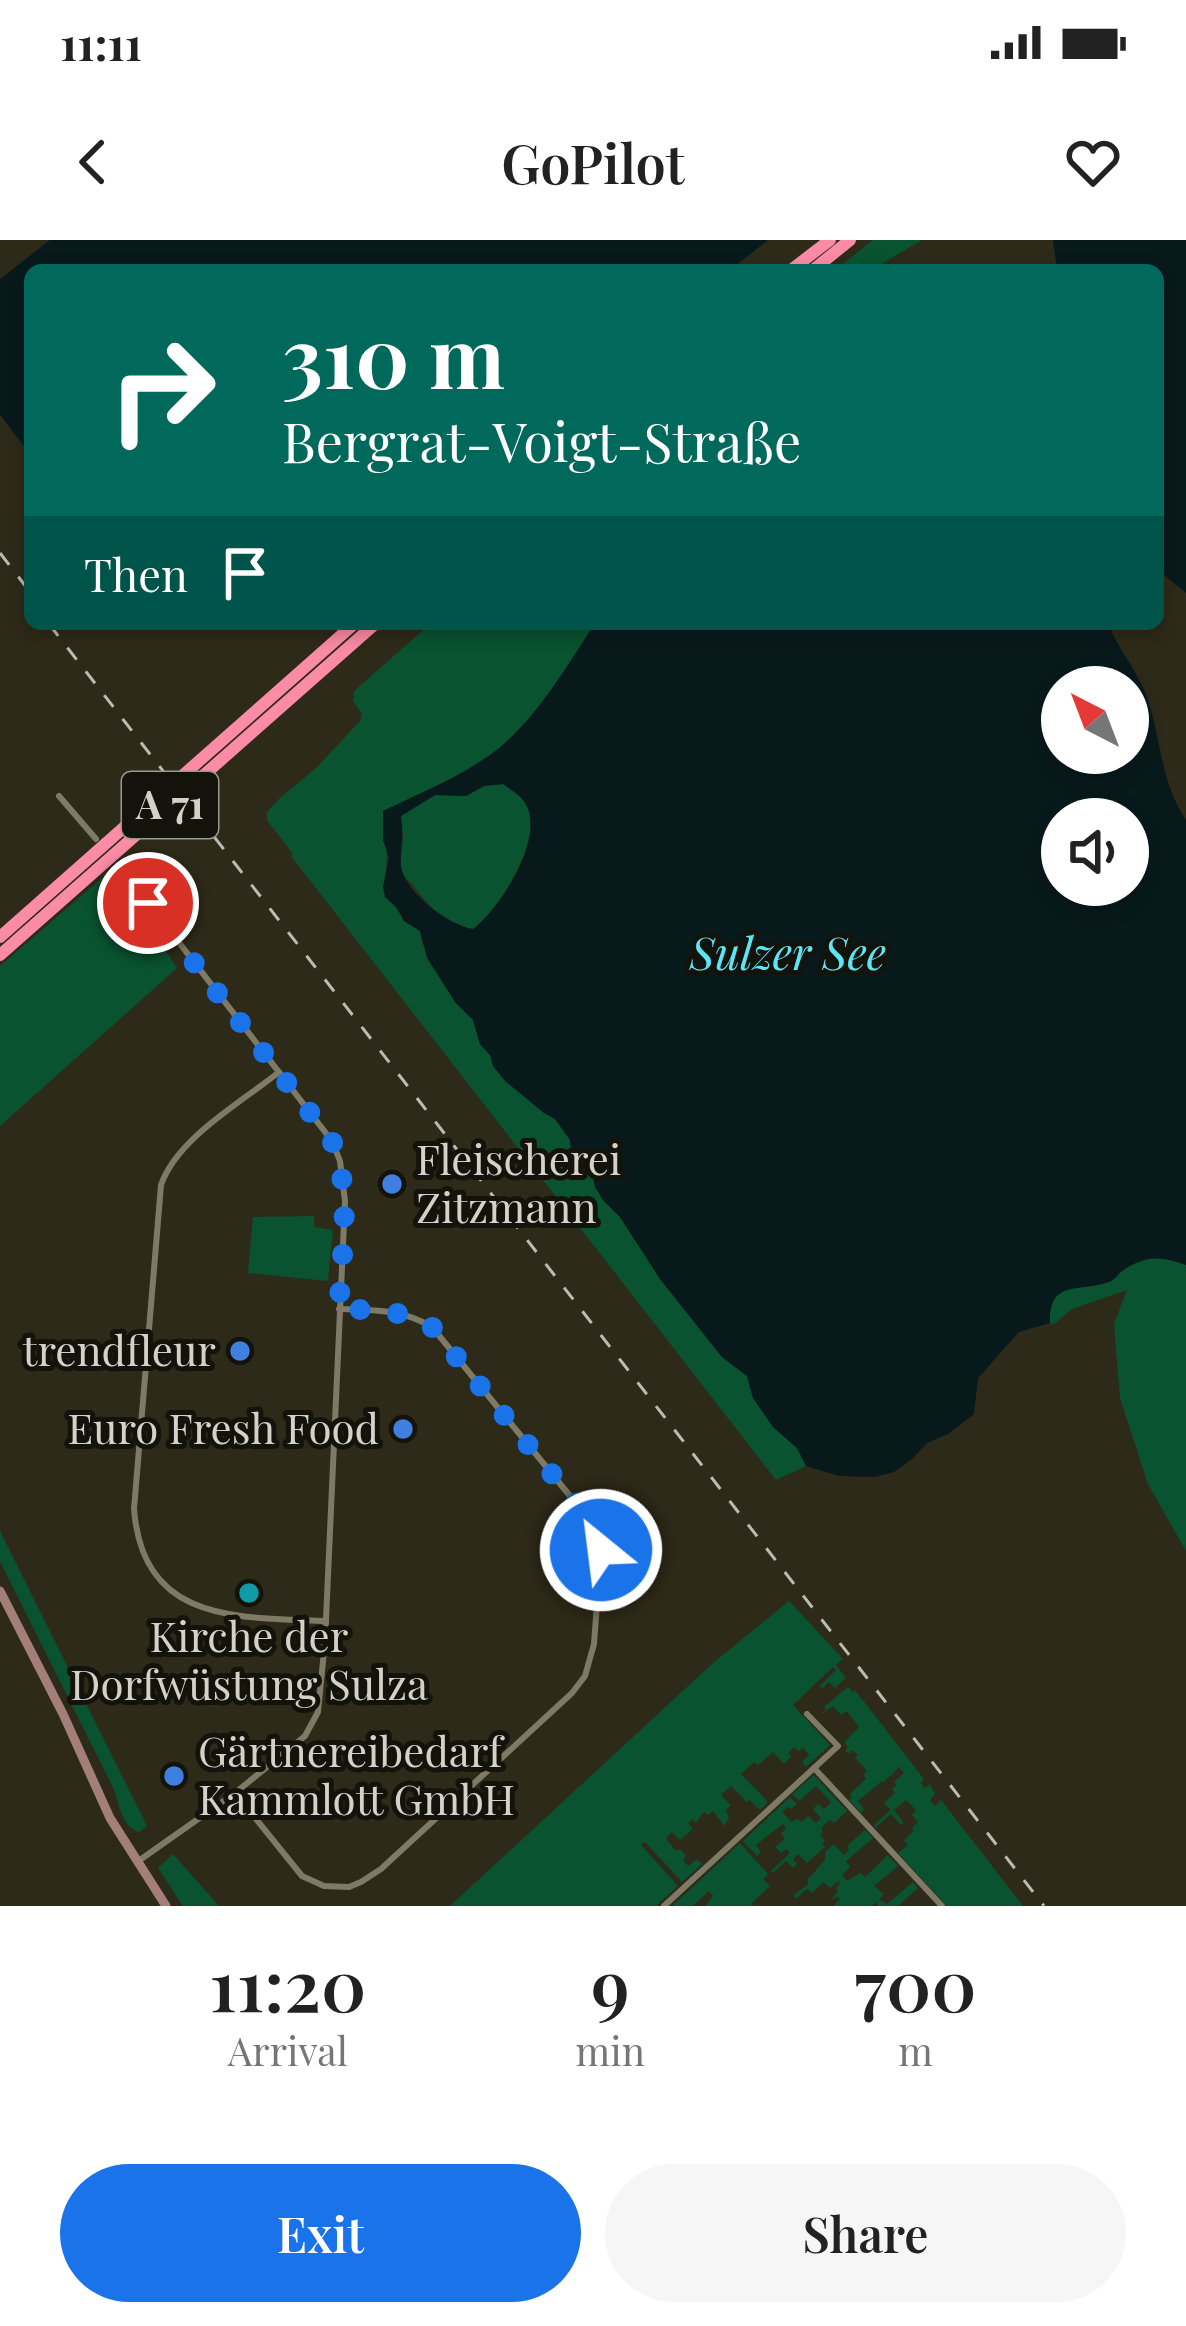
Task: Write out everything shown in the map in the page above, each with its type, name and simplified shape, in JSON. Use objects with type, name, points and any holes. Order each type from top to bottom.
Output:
[{"type":"highway","points":[[799,264],[830,240]]},
{"type":"highway","points":[[820,264],[850,240]]},
{"type":"highway","name":"A 71","points":[[0,955],[349,630]]},
{"type":"highway","name":"A 71","points":[[245,728],[368,630]]},
{"type":"highway","name":"A 71","points":[[0,937],[85,872]]},
{"type":"main road","points":[[0,1591],[110,1818],[166,1906]]},
{"type":"street","points":[[59,796],[96,839]]},
{"type":"street","points":[[120,866],[322,1127],[340,1161],[345,1201],[320,1699],[311,1727],[298,1742],[137,1862]]},
{"type":"street","points":[[279,1072],[185,1147],[166,1169],[161,1184],[134,1509],[136,1529],[151,1566],[183,1600],[209,1612],[326,1621]]},
{"type":"street","points":[[235,1793],[302,1876],[324,1886],[349,1887],[362,1882],[572,1693],[585,1676],[595,1644],[601,1550],[588,1518],[432,1327],[394,1310],[339,1309]]},
{"type":"street","points":[[664,1906],[838,1746],[808,1714]]},
{"type":"street","points":[[814,1768],[942,1906]]},
{"type":"green space","points":[[873,240],[922,240],[881,264],[843,264]]},
{"type":"green space","points":[[423,630],[591,630],[542,702],[505,743],[463,772],[384,811],[383,887],[404,921],[420,931],[455,1002],[473,1020],[480,1044],[532,1102],[555,1119],[570,1140],[572,1160],[593,1176],[603,1200],[722,1357],[747,1376],[753,1398],[773,1427],[797,1448],[806,1466],[776,1480],[267,820],[267,812],[279,799],[360,721],[354,691]]},
{"type":"green space","points":[[503,784],[523,800],[530,816],[525,852],[495,906],[473,929],[462,927],[438,913],[404,875],[401,816],[435,795],[466,796],[484,786]]},
{"type":"green space","points":[[110,871],[177,968],[0,1126],[0,966]]},
{"type":"green space","points":[[314,1216],[314,1227],[333,1230],[328,1281],[248,1273],[253,1217]]},
{"type":"green space","points":[[1149,1258],[1186,1265],[1186,1551],[1148,1484],[1120,1398],[1114,1324],[1127,1290],[1072,1309],[1050,1323],[1054,1299],[1060,1293],[1109,1282]]},
{"type":"green space","points":[[0,1531],[147,1826],[139,1832],[125,1820],[0,1561]]},
{"type":"green space","points":[[789,1601],[843,1659],[836,1665],[846,1678],[835,1688],[829,1682],[822,1689],[836,1670],[833,1667],[793,1705],[830,1745],[806,1767],[802,1762],[809,1755],[794,1747],[784,1764],[773,1752],[741,1774],[768,1802],[760,1810],[731,1786],[721,1795],[731,1805],[724,1826],[713,1811],[704,1812],[696,1823],[693,1819],[688,1823],[693,1829],[680,1840],[672,1832],[666,1838],[686,1856],[683,1860],[688,1866],[697,1859],[702,1864],[682,1882],[645,1842],[641,1845],[678,1886],[656,1906],[450,1906],[713,1663]]},
{"type":"green space","points":[[848,1687],[924,1779],[925,1788],[930,1784],[935,1794],[930,1800],[935,1806],[941,1800],[1023,1906],[947,1906],[898,1853],[908,1845],[904,1840],[918,1822],[912,1815],[916,1810],[906,1800],[894,1810],[904,1823],[891,1814],[874,1825],[890,1810],[884,1803],[895,1793],[894,1782],[904,1773],[899,1767],[858,1801],[864,1809],[861,1813],[849,1800],[866,1779],[867,1771],[855,1758],[858,1755],[845,1750],[844,1742],[859,1727],[847,1711],[841,1715],[833,1706],[818,1717]]},
{"type":"green space","points":[[814,1775],[847,1811],[821,1828],[825,1847],[807,1863],[798,1854],[793,1868],[786,1861],[773,1873],[790,1853],[775,1847],[785,1839],[783,1824],[756,1845],[761,1852],[757,1856],[743,1841],[790,1797],[797,1804],[782,1812],[792,1822],[808,1816],[816,1823],[821,1818],[813,1809],[818,1804],[824,1809],[831,1802],[816,1786],[799,1801],[792,1794]]},
{"type":"green space","points":[[865,1830],[873,1838],[846,1861],[850,1867],[842,1875],[847,1881],[860,1873],[865,1877],[888,1855],[898,1866],[874,1886],[884,1894],[879,1900],[887,1904],[913,1882],[918,1888],[898,1906],[878,1906],[876,1902],[872,1906],[833,1906],[840,1899],[831,1900],[838,1881],[830,1888],[824,1882],[812,1893],[807,1889],[796,1899],[793,1895],[809,1884],[825,1852],[834,1844],[844,1855]]},
{"type":"green space","points":[[740,1843],[768,1874],[763,1879],[770,1886],[753,1906],[705,1906],[713,1896],[709,1891],[693,1906],[672,1906]]},
{"type":"green space","points":[[173,1854],[219,1906],[183,1906],[158,1868]]},
{"type":"water","points":[[50,240],[768,240],[738,264],[24,264],[24,446],[0,415],[0,279]]},
{"type":"water","points":[[1053,240],[1186,240],[1186,593],[1164,575],[1164,264],[1056,264]]},
{"type":"water","name":"Sulzer See","points":[[591,630],[1111,630],[1131,666],[1041,666],[1041,774],[1149,774],[1149,705],[1171,790],[1186,820],[1186,1265],[1145,1260],[1110,1281],[1060,1294],[1054,1300],[1050,1323],[1019,1332],[978,1378],[974,1414],[927,1443],[894,1472],[875,1477],[839,1476],[806,1466],[797,1448],[773,1427],[753,1398],[747,1376],[722,1357],[603,1200],[593,1176],[572,1160],[570,1140],[555,1119],[505,1081],[493,1066],[473,1020],[455,1002],[427,958],[420,931],[404,921],[385,897],[389,858],[383,840],[383,811],[492,754],[518,730]],"holes":[[[503,784],[521,797],[530,817],[525,853],[507,889],[484,919],[473,929],[463,926],[418,896],[401,865],[401,816],[435,795],[466,796],[484,786]]]},
{"type":"railway","points":[[0,553],[24,584]]},
{"type":"railway","points":[[54,630],[1044,1906]]},
{"type":"place","name":"Fleischerei Zitzmann","points":[[392,1184]]},
{"type":"place","name":"trendfleur","points":[[240,1351]]},
{"type":"place","name":"Euro Fresh Food","points":[[403,1429]]},
{"type":"place","name":"Kirche der Dorfwüstung Sulza","points":[[249,1593]]},
{"type":"place","name":"Gärtnereibedarf Kammlott GmbH","points":[[174,1776]]},
{"type":"route","points":[[148,903],[332,1141],[345,1201],[339,1309],[394,1310],[432,1327],[588,1518],[601,1550]]}]
